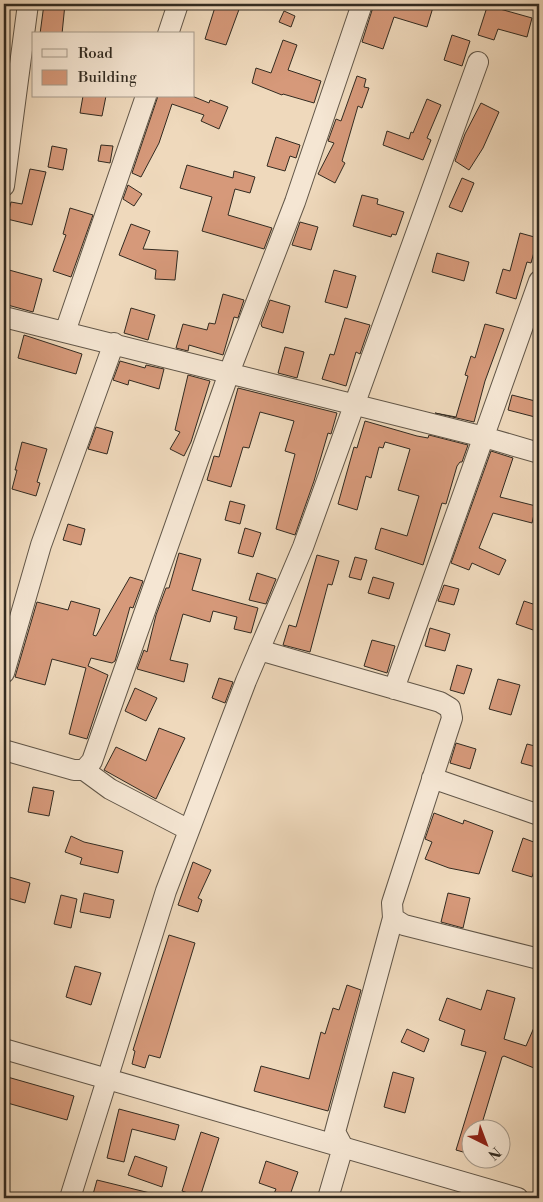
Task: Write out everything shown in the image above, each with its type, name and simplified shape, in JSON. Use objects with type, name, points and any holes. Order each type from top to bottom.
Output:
[{"type":"street","points":[[4,186],[28,4]]},
{"type":"street","points":[[169,32],[178,4]]},
{"type":"street","points":[[84,770],[92,761],[229,373],[295,202],[362,4]]},
{"type":"street","points":[[70,1198],[166,891],[259,650],[303,547],[478,62]]},
{"type":"street","points":[[65,332],[145,98]]},
{"type":"street","points":[[394,689],[539,281]]},
{"type":"street","points":[[4,317],[484,437],[539,454]]},
{"type":"street","points":[[4,673],[41,545],[114,344]]},
{"type":"street","points":[[259,650],[440,702],[450,708],[452,718],[392,903],[393,918],[335,1132],[342,1147],[328,1198]]},
{"type":"street","points":[[4,750],[74,770],[84,770],[110,789],[189,830]]},
{"type":"street","points":[[432,778],[539,815]]},
{"type":"street","points":[[393,918],[404,925],[539,960]]},
{"type":"street","points":[[4,1049],[518,1198]]},
{"type":"building","points":[[44,4],[65,4],[62,32],[40,32]]},
{"type":"building","points":[[216,4],[241,4],[226,45],[205,39]]},
{"type":"building","points":[[374,4],[434,4],[427,27],[394,17],[383,49],[362,42]]},
{"type":"building","points":[[488,4],[502,4],[500,9],[532,18],[527,37],[498,29],[494,40],[478,35]]},
{"type":"building","points":[[284,11],[295,16],[291,27],[279,22]]},
{"type":"building","points":[[452,35],[470,41],[462,66],[444,60]]},
{"type":"building","points":[[283,40],[297,45],[288,70],[321,81],[314,103],[282,95],[252,83],[256,68],[271,73]]},
{"type":"building","points":[[357,76],[366,79],[364,87],[369,88],[362,108],[358,106],[342,161],[345,163],[335,183],[318,174],[334,143],[328,141],[336,119],[341,121]]},
{"type":"building","points":[[195,97],[209,103],[210,100],[228,107],[219,129],[201,121],[204,115],[172,104],[159,143],[141,177],[132,173],[157,98]]},
{"type":"building","points":[[83,98],[106,98],[102,116],[80,113]]},
{"type":"building","points":[[427,99],[441,105],[427,138],[431,140],[423,160],[383,145],[387,131],[409,139]]},
{"type":"building","points":[[481,103],[499,112],[483,148],[469,170],[455,161],[465,134]]},
{"type":"building","points":[[276,137],[300,145],[296,158],[290,156],[285,171],[267,166]]},
{"type":"building","points":[[101,145],[113,146],[110,163],[98,161]]},
{"type":"building","points":[[52,146],[67,149],[63,170],[48,167]]},
{"type":"building","points":[[187,165],[233,178],[234,171],[255,177],[250,193],[235,189],[228,215],[272,228],[264,249],[202,231],[212,197],[180,188]]},
{"type":"building","points":[[30,169],[46,172],[32,225],[7,219],[11,202],[22,204]]},
{"type":"building","points":[[462,178],[474,183],[462,212],[449,207]]},
{"type":"building","points":[[128,185],[142,194],[134,206],[123,199]]},
{"type":"building","points":[[362,195],[378,199],[377,204],[404,212],[396,235],[392,234],[391,237],[353,226]]},
{"type":"building","points":[[70,208],[93,215],[71,277],[53,271],[66,235],[63,234]]},
{"type":"building","points":[[300,222],[318,227],[311,250],[292,245]]},
{"type":"building","points":[[131,224],[150,231],[143,249],[178,251],[175,280],[155,279],[156,270],[119,255]]},
{"type":"building","points":[[520,233],[538,238],[531,263],[527,262],[516,299],[496,293],[503,269],[510,271]]},
{"type":"building","points":[[437,253],[469,262],[464,281],[432,272]]},
{"type":"building","points":[[9,270],[42,279],[33,312],[4,304],[4,287]]},
{"type":"building","points":[[334,270],[356,276],[347,308],[325,302]]},
{"type":"building","points":[[223,294],[244,300],[238,318],[234,317],[223,355],[189,345],[188,351],[176,348],[183,324],[207,330],[209,323],[215,324]]},
{"type":"building","points":[[270,300],[290,306],[283,333],[262,327],[261,324]]},
{"type":"building","points":[[131,308],[155,315],[148,340],[124,333]]},
{"type":"building","points":[[345,318],[370,325],[360,354],[356,352],[346,386],[322,379],[330,354],[334,355]]},
{"type":"building","points":[[485,324],[504,329],[485,381],[474,422],[435,413],[456,417],[468,376],[465,375],[471,356],[475,358]]},
{"type":"building","points":[[24,335],[82,354],[76,374],[18,358]]},
{"type":"building","points":[[285,347],[304,352],[297,378],[278,373]]},
{"type":"building","points":[[120,361],[145,368],[146,365],[164,369],[159,389],[129,380],[128,385],[113,380]]},
{"type":"building","points":[[188,375],[210,381],[191,442],[184,456],[170,449],[180,432],[175,430]]},
{"type":"building","points":[[238,388],[337,413],[331,434],[328,433],[295,535],[276,529],[295,454],[285,451],[294,421],[260,412],[249,448],[243,447],[231,487],[207,480],[214,456],[219,457]]},
{"type":"building","points":[[512,395],[539,402],[535,417],[508,410]]},
{"type":"building","points":[[365,421],[417,436],[428,438],[429,435],[468,445],[462,462],[457,466],[446,504],[442,503],[423,565],[375,549],[381,528],[407,536],[419,496],[398,490],[410,449],[385,442],[383,448],[379,447],[371,478],[366,476],[357,510],[338,504],[354,447],[357,448]]},
{"type":"building","points":[[96,427],[113,432],[107,454],[88,449]]},
{"type":"building","points":[[22,442],[47,449],[37,482],[40,483],[36,496],[12,489]]},
{"type":"building","points":[[491,451],[513,458],[500,497],[536,506],[532,523],[493,513],[479,548],[506,560],[499,575],[472,563],[469,570],[451,563]]},
{"type":"building","points":[[230,501],[245,505],[240,524],[225,520]]},
{"type":"building","points":[[68,524],[85,529],[81,545],[63,540]]},
{"type":"building","points":[[245,528],[261,533],[253,557],[238,553]]},
{"type":"building","points":[[179,553],[201,559],[192,590],[258,608],[251,633],[234,629],[237,617],[213,611],[210,622],[183,614],[170,660],[188,664],[184,682],[137,669],[144,650],[147,652],[156,615],[166,588],[169,588]]},
{"type":"building","points":[[317,555],[339,561],[332,585],[328,584],[310,652],[283,645],[289,625],[296,627]]},
{"type":"building","points":[[355,557],[367,560],[361,580],[349,577]]},
{"type":"building","points":[[257,573],[276,579],[266,604],[249,600]]},
{"type":"building","points":[[130,577],[143,581],[133,608],[130,607],[115,661],[112,663],[91,658],[88,666],[108,675],[87,739],[69,734],[86,668],[52,659],[45,685],[15,677],[37,602],[68,610],[71,601],[100,609],[93,635],[96,636]]},
{"type":"building","points":[[373,577],[394,583],[389,599],[368,593]]},
{"type":"building","points":[[444,585],[459,589],[454,605],[438,601]]},
{"type":"building","points":[[524,601],[539,606],[539,622],[536,631],[516,624]]},
{"type":"building","points":[[430,628],[450,634],[445,651],[425,646]]},
{"type":"building","points":[[372,640],[395,646],[387,673],[364,666]]},
{"type":"building","points":[[457,665],[472,669],[464,694],[450,690]]},
{"type":"building","points":[[219,678],[233,682],[225,703],[212,698]]},
{"type":"building","points":[[498,679],[520,685],[511,715],[489,709]]},
{"type":"building","points":[[135,688],[157,698],[146,721],[125,711]]},
{"type":"building","points":[[159,728],[185,738],[156,799],[104,770],[116,747],[146,761]]},
{"type":"building","points":[[456,743],[476,749],[470,769],[450,763]]},
{"type":"building","points":[[527,744],[539,747],[539,768],[521,763]]},
{"type":"building","points":[[33,787],[54,791],[49,816],[28,812]]},
{"type":"building","points":[[434,813],[463,824],[464,820],[493,831],[479,874],[449,868],[425,859],[432,842],[425,839]]},
{"type":"building","points":[[71,836],[84,842],[123,851],[118,873],[80,864],[82,858],[65,852]]},
{"type":"building","points":[[523,838],[539,844],[539,854],[532,877],[512,871]]},
{"type":"building","points":[[193,862],[211,870],[198,898],[202,900],[198,912],[178,905]]},
{"type":"building","points":[[9,877],[30,883],[25,903],[4,897]]},
{"type":"building","points":[[84,893],[114,900],[110,918],[80,912]]},
{"type":"building","points":[[448,893],[470,898],[463,928],[441,922]]},
{"type":"building","points":[[61,895],[77,899],[71,928],[54,924]]},
{"type":"building","points":[[169,935],[195,943],[160,1058],[149,1055],[145,1068],[132,1064],[135,1051],[133,1050]]},
{"type":"building","points":[[75,966],[101,973],[91,1005],[66,997]]},
{"type":"building","points":[[347,985],[361,990],[328,1111],[254,1091],[261,1066],[309,1079],[321,1032],[325,1034],[333,1008],[339,1010]]},
{"type":"building","points":[[487,990],[515,998],[504,1039],[526,1046],[539,1016],[539,1070],[504,1056],[502,1057],[483,1120],[465,1120],[486,1052],[461,1045],[465,1030],[439,1020],[447,998],[481,1010]]},
{"type":"building","points":[[407,1029],[429,1039],[424,1052],[401,1042]]},
{"type":"building","points":[[393,1072],[414,1078],[405,1113],[384,1107]]},
{"type":"building","points":[[4,1076],[74,1096],[67,1120],[4,1102]]},
{"type":"building","points":[[119,1109],[179,1125],[175,1140],[132,1129],[124,1162],[107,1158]]},
{"type":"building","points":[[201,1132],[219,1138],[200,1197],[182,1191]]},
{"type":"building","points":[[460,1137],[460,1151],[456,1150]]},
{"type":"building","points":[[135,1156],[167,1167],[162,1187],[128,1175]]},
{"type":"building","points":[[266,1161],[298,1172],[289,1198],[272,1198],[276,1189],[259,1183]]},
{"type":"building","points":[[97,1180],[150,1193],[149,1198],[92,1198]]}]
